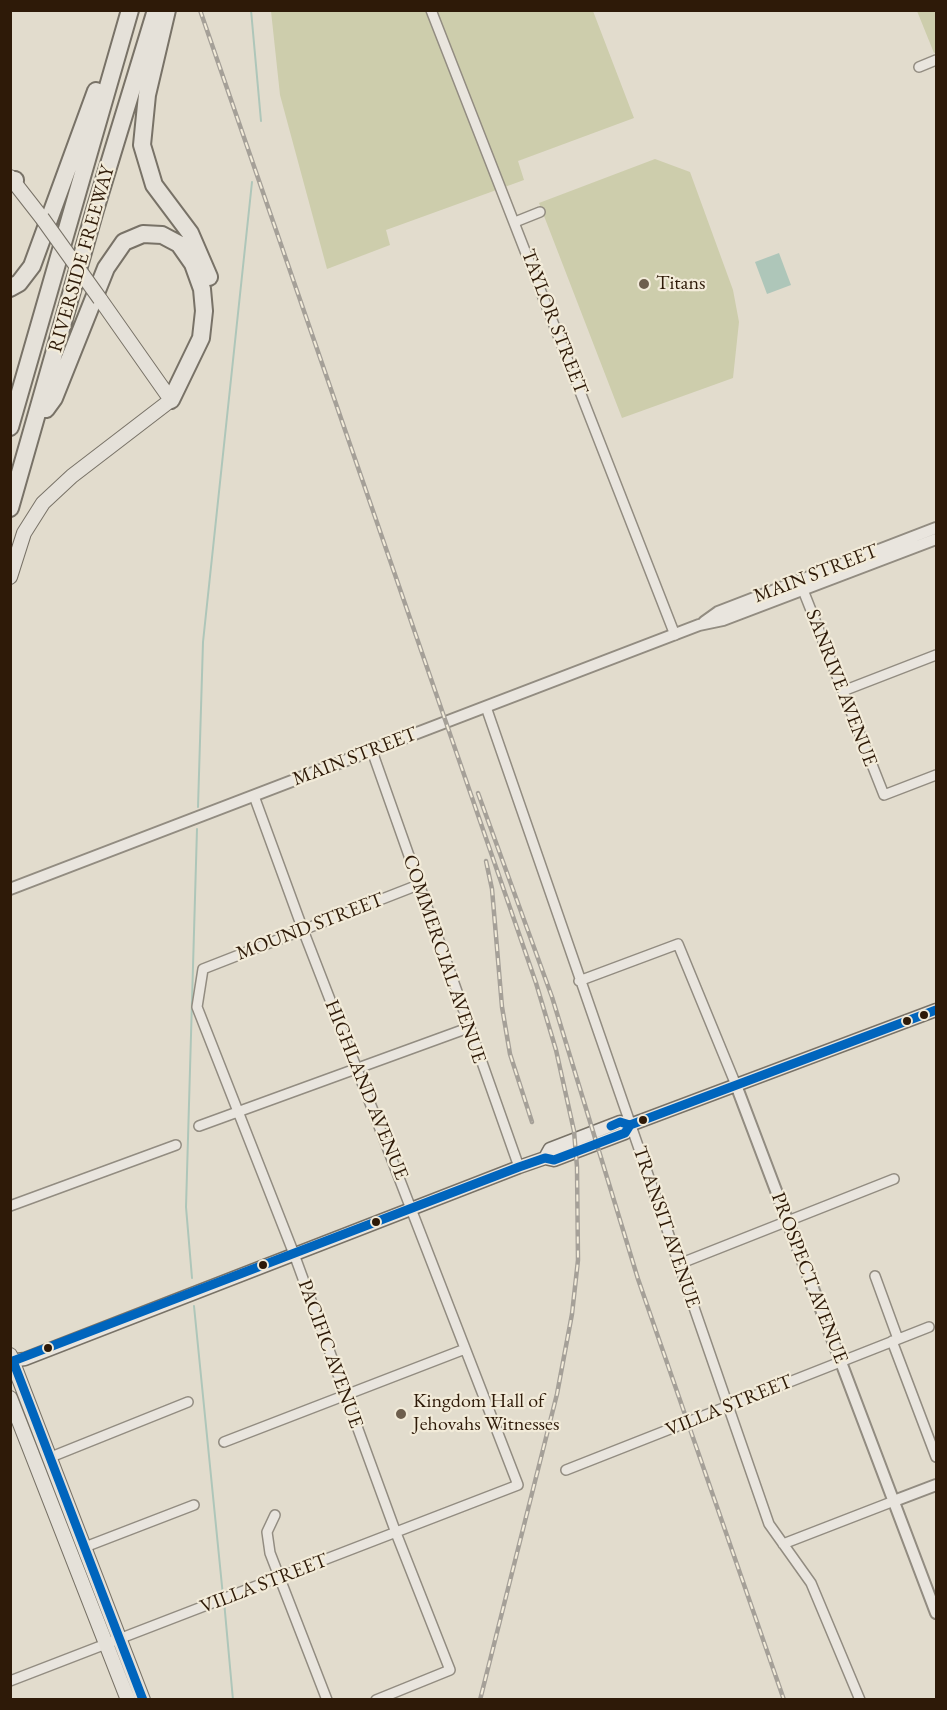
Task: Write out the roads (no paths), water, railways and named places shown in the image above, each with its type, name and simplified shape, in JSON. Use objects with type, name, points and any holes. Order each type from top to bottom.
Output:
[{"type":"highway","points":[[10,288],[19,283],[32,266],[76,150],[123,10]]},
{"type":"highway","name":"RIVERSIDE FREEWAY","points":[[10,427],[130,10]]},
{"type":"highway","name":"RIVERSIDE FREEWAY","points":[[10,508],[95,210],[156,10]]},
{"type":"highway","points":[[167,10],[147,95],[142,144],[154,185],[190,233],[200,251],[208,275],[213,306],[209,339],[199,368],[185,388],[171,400]]},
{"type":"highway","points":[[34,428],[54,398],[106,268],[124,242],[143,234],[170,238],[187,253],[198,276],[204,301],[201,338],[171,400]]},
{"type":"main road","points":[[10,577],[24,533],[43,503],[56,489],[171,400],[12,177]]},
{"type":"main road","points":[[128,1700],[85,1547],[11,1360],[545,1158],[550,1149],[620,1122],[630,1125],[936,1010]]},
{"type":"main road","points":[[10,1398],[113,1642],[143,1700]]},
{"type":"street","name":"TAYLOR STREET","points":[[431,10],[675,635]]},
{"type":"street","points":[[919,67],[936,60]]},
{"type":"street","points":[[515,222],[540,212]]},
{"type":"street","name":"MAIN STREET","points":[[10,889],[699,626],[936,528]]},
{"type":"street","name":"MAIN STREET","points":[[801,585],[936,539]]},
{"type":"street","name":"SANRIVE AVENUE","points":[[801,585],[884,795],[936,775]]},
{"type":"street","points":[[843,691],[936,655]]},
{"type":"street","name":"TRANSIT AVENUE","points":[[486,707],[579,981],[769,1524],[811,1582],[860,1700]]},
{"type":"street","name":"COMMERCIAL AVENUE","points":[[372,751],[519,1167]]},
{"type":"street","name":"HIGHLAND AVENUE","points":[[254,796],[303,930],[518,1485]]},
{"type":"street","name":"MOUND STREET","points":[[203,969],[418,885]]},
{"type":"street","name":"PROSPECT AVENUE","points":[[579,981],[678,944],[735,1085],[936,1612]]},
{"type":"street","name":"PACIFIC AVENUE","points":[[203,969],[197,1007],[294,1254],[396,1533],[450,1670],[376,1700]]},
{"type":"street","points":[[199,1126],[468,1028]]},
{"type":"street","points":[[10,1206],[176,1145]]},
{"type":"street","points":[[679,1264],[894,1179]]},
{"type":"street","points":[[874,1276],[936,1457]]},
{"type":"street","name":"VILLA STREET","points":[[566,1470],[688,1424],[728,1405],[929,1327]]},
{"type":"street","points":[[224,1442],[465,1349]]},
{"type":"street","points":[[51,1457],[188,1402]]},
{"type":"street","name":"VILLA STREET","points":[[10,1681],[518,1485]]},
{"type":"street","points":[[783,1544],[936,1485]]},
{"type":"street","points":[[85,1547],[194,1505]]},
{"type":"street","points":[[275,1515],[267,1532],[267,1542],[327,1700]]},
{"type":"waterway","points":[[251,10],[261,121]]},
{"type":"waterway","points":[[198,807],[203,642],[252,182]]},
{"type":"waterway","points":[[192,1278],[186,1207],[197,829]]},
{"type":"waterway","points":[[194,1306],[223,1596]]},
{"type":"waterway","points":[[224,1601],[233,1700]]},
{"type":"railway","points":[[200,10],[536,983],[556,1050],[574,1131],[577,1167],[578,1260],[572,1314],[557,1394],[480,1700]]},
{"type":"railway","points":[[478,793],[552,997],[638,1279],[784,1700]]},
{"type":"railway","points":[[486,861],[492,889],[502,1007],[510,1054],[532,1122]]},
{"type":"place","name":"Titans","points":[[644,284]]},
{"type":"place","name":"Kingdom Hall of Jehovahs Witnesses","points":[[401,1414]]}]
